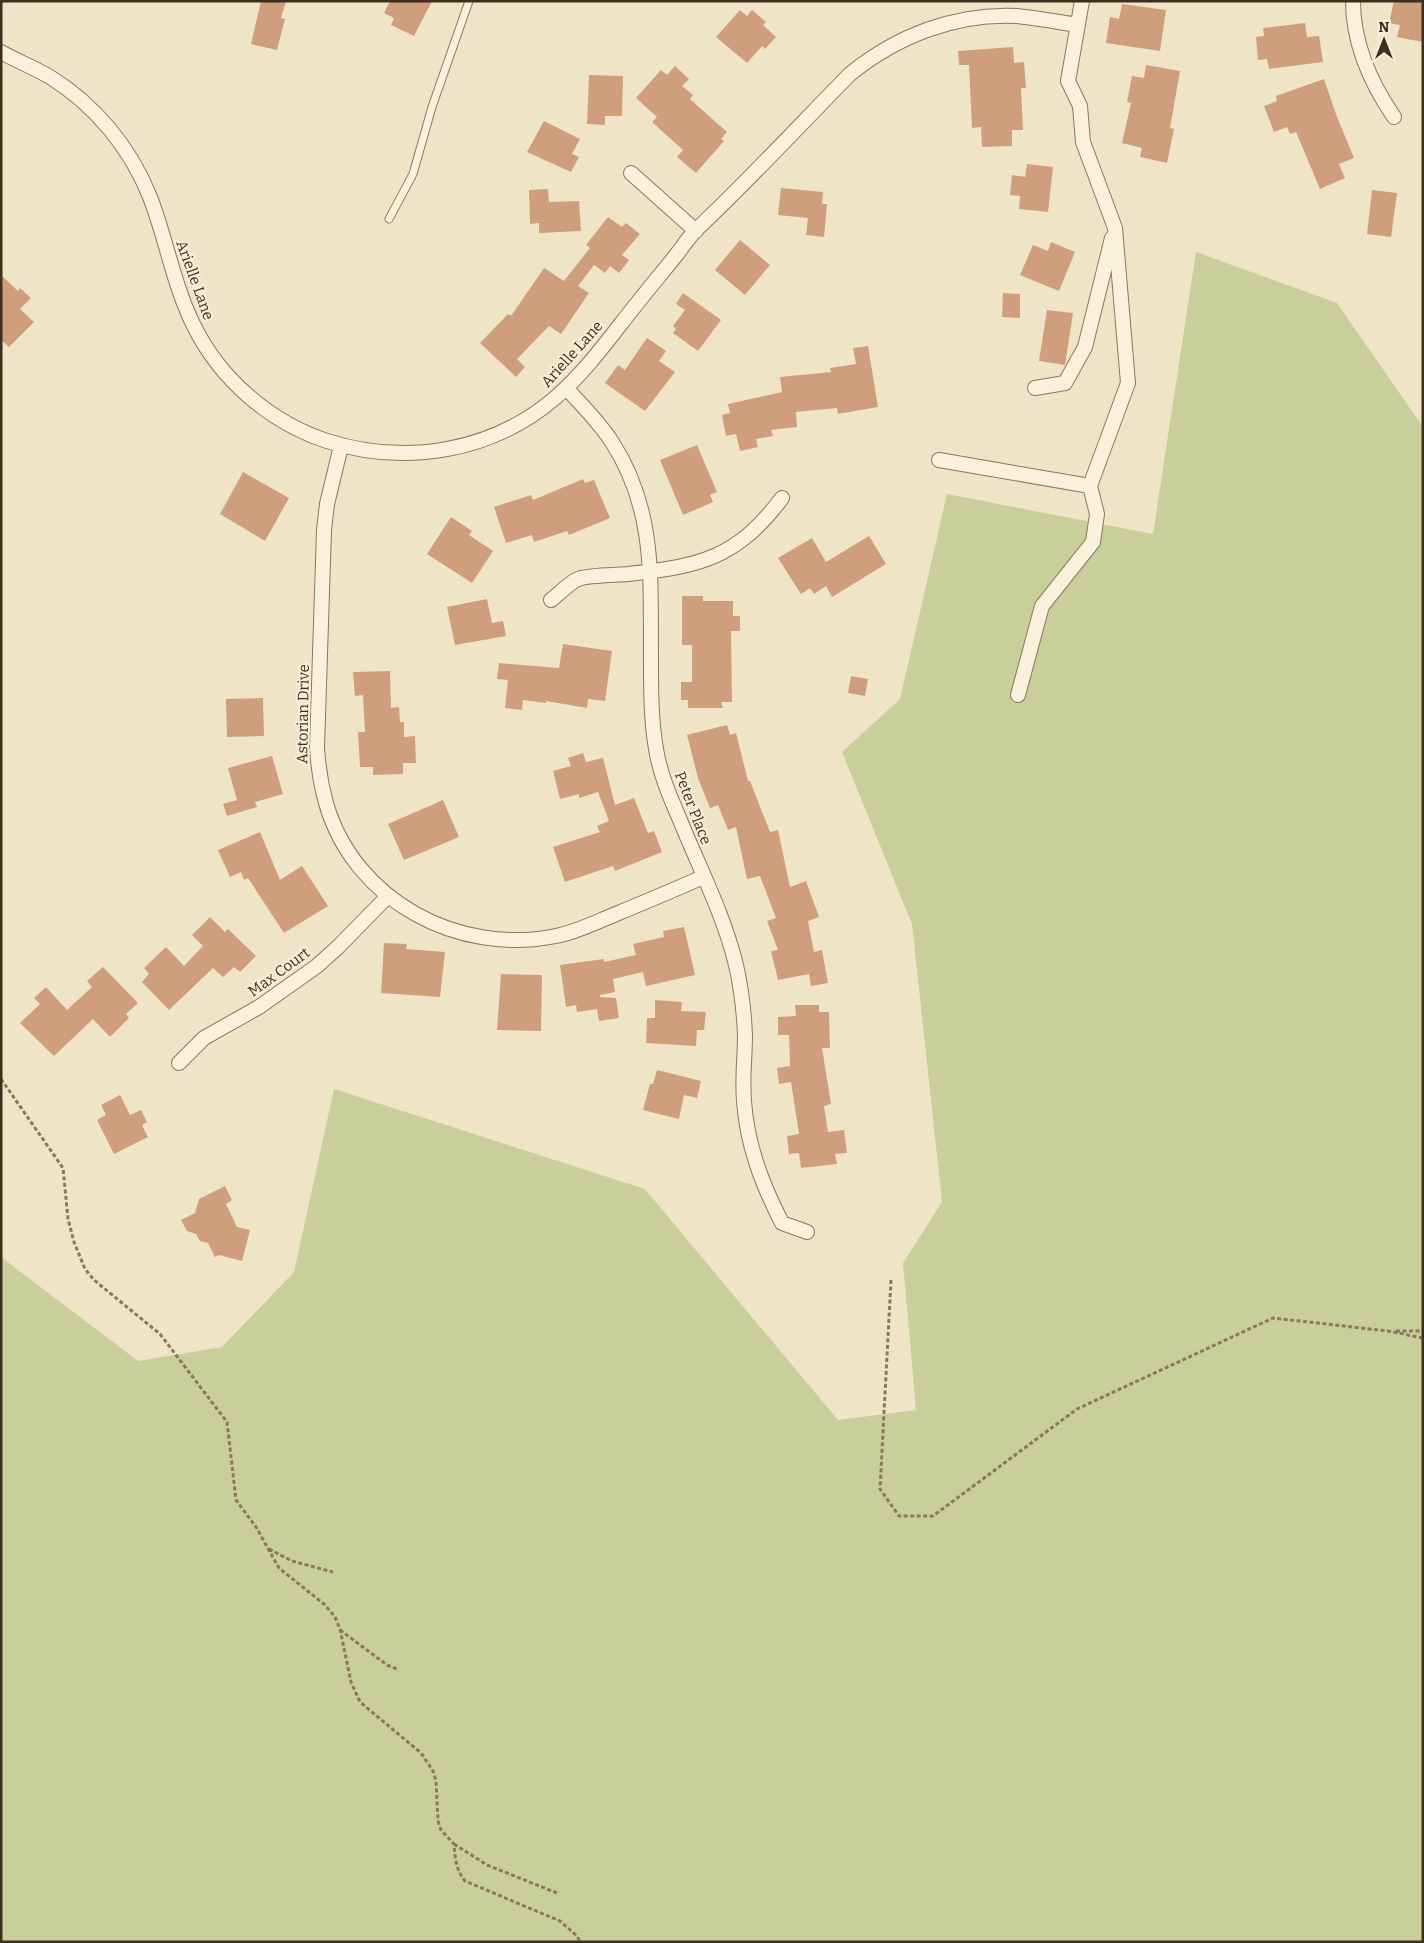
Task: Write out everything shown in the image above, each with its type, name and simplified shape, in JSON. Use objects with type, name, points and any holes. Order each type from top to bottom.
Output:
[{"type":"street","points":[[1018,695],[1042,606],[1093,542],[1097,514],[1090,486],[1128,383],[1115,228],[1083,142],[1080,106],[1068,81],[1082,1]]},
{"type":"street","points":[[1353,1],[1358,43],[1366,67],[1378,94],[1394,117]]},
{"type":"street","name":"Arielle Lane","points":[[1,52],[48,76],[74,94],[99,116],[119,140],[136,167],[150,197],[184,306],[199,336],[217,363],[237,385],[259,405],[286,423],[316,437],[341,446],[376,452],[409,454],[441,451],[470,444],[501,432],[530,417],[566,388],[587,365],[696,230],[850,74],[873,55],[919,32],[968,19],[1016,16],[1078,25]]},
{"type":"street","points":[[631,173],[696,230]]},
{"type":"street","points":[[1035,388],[1065,383],[1085,347],[1115,228]]},
{"type":"street","name":"Peter Place","points":[[566,388],[612,442],[627,470],[641,505],[646,525],[650,571],[651,712],[656,750],[666,787],[724,927],[736,964],[745,1035],[744,1100],[748,1134],[756,1166],[782,1223],[807,1232]]},
{"type":"street","name":"Astorian Drive","points":[[341,446],[327,504],[324,530],[317,747],[318,771],[326,804],[339,836],[356,862],[388,896],[418,916],[455,932],[486,939],[530,940],[557,936],[580,929],[704,877]]},
{"type":"street","points":[[939,460],[1090,486]]},
{"type":"street","points":[[551,600],[578,579],[671,569],[713,557],[733,546],[752,532],[782,498]]},
{"type":"street","name":"Max Court","points":[[179,1063],[204,1038],[259,1007],[317,966],[388,896]]},
{"type":"lane","points":[[389,219],[413,174],[432,107],[469,1]]},
{"type":"path","points":[[1,1079],[63,1168],[68,1219],[74,1242],[85,1269],[94,1280],[160,1334],[227,1422],[236,1500],[256,1527],[279,1568],[325,1605],[335,1617],[340,1629],[355,1692],[360,1702],[421,1753],[428,1762],[436,1781],[438,1821],[441,1830],[454,1844],[487,1865],[557,1892]]},
{"type":"path","points":[[891,1280],[880,1489],[899,1516],[933,1516],[1077,1409],[1273,1318],[1388,1331],[1423,1338]]},
{"type":"path","points":[[1388,1331],[1423,1331]]},
{"type":"path","points":[[268,1549],[292,1561],[333,1572]]},
{"type":"path","points":[[340,1629],[387,1665],[399,1670]]},
{"type":"path","points":[[454,1844],[458,1873],[465,1881],[560,1920],[577,1936],[580,1942]]},
{"type":"green space","points":[[1196,252],[1337,303],[1423,427],[1423,1942],[1,1942],[1,1257],[138,1361],[222,1347],[294,1272],[334,1089],[645,1189],[838,1420],[916,1410],[903,1263],[942,1202],[912,924],[842,752],[900,699],[947,494],[1153,534]]},
{"type":"building","points":[[261,1],[286,1],[281,18],[285,19],[277,50],[251,44]]},
{"type":"building","points":[[390,1],[432,1],[414,36],[391,25],[394,18],[384,13]]},
{"type":"building","points":[[1394,1],[1423,1],[1423,42],[1397,37],[1400,25],[1389,23]]},
{"type":"building","points":[[1122,4],[1166,10],[1160,51],[1106,43],[1110,17],[1119,19]]},
{"type":"building","points":[[740,10],[747,16],[752,10],[766,22],[763,25],[776,37],[765,49],[762,46],[747,63],[716,37]]},
{"type":"building","points":[[1305,23],[1307,37],[1319,36],[1323,62],[1269,69],[1267,59],[1258,60],[1256,37],[1264,36],[1263,28]]},
{"type":"building","points":[[1013,47],[1014,63],[1024,62],[1026,88],[1021,88],[1023,130],[1012,130],[1012,146],[982,147],[981,127],[972,128],[969,65],[959,65],[958,51]]},
{"type":"building","points":[[1146,65],[1180,71],[1170,128],[1174,129],[1167,163],[1140,157],[1142,148],[1122,143],[1131,103],[1127,102],[1132,76],[1144,78]]},
{"type":"building","points":[[675,66],[689,79],[682,86],[693,95],[690,99],[727,132],[721,139],[724,141],[696,173],[677,157],[683,150],[652,122],[657,117],[636,98],[661,70],[667,75]]},
{"type":"building","points":[[589,75],[623,76],[622,116],[605,116],[605,125],[587,124]]},
{"type":"building","points":[[1324,79],[1354,158],[1339,164],[1345,178],[1320,189],[1296,132],[1290,134],[1287,127],[1274,132],[1264,106],[1277,101],[1276,96]]},
{"type":"building","points":[[544,121],[580,139],[572,154],[579,157],[571,172],[527,152]]},
{"type":"building","points":[[1027,164],[1053,167],[1048,212],[1019,209],[1020,196],[1010,195],[1012,175],[1025,177]]},
{"type":"building","points":[[781,188],[823,192],[822,204],[827,204],[824,237],[806,235],[808,218],[778,215]]},
{"type":"building","points":[[548,189],[549,202],[579,201],[581,231],[539,233],[539,223],[530,224],[529,190]]},
{"type":"building","points":[[1372,190],[1397,193],[1391,237],[1367,234]]},
{"type":"building","points":[[608,217],[622,227],[626,223],[640,234],[622,255],[629,260],[619,273],[610,266],[605,273],[594,265],[578,286],[589,293],[561,334],[549,326],[517,359],[525,367],[516,377],[480,343],[508,314],[511,316],[544,268],[564,281],[590,248],[586,245]]},
{"type":"building","points":[[740,240],[770,265],[745,295],[715,270]]},
{"type":"building","points":[[1051,242],[1075,252],[1059,291],[1020,275],[1033,245],[1048,251]]},
{"type":"building","points":[[1,275],[18,291],[20,288],[31,298],[20,309],[34,322],[9,347],[1,340]]},
{"type":"building","points":[[683,293],[721,320],[698,351],[673,333],[676,329],[673,326],[685,310],[676,304]]},
{"type":"building","points":[[1003,293],[1020,294],[1020,318],[1002,317]]},
{"type":"building","points":[[1047,310],[1073,313],[1065,365],[1039,361]]},
{"type":"building","points":[[647,338],[666,351],[659,361],[675,372],[645,411],[605,383],[618,365],[625,370]]},
{"type":"building","points":[[868,346],[878,407],[838,414],[837,408],[796,412],[797,427],[771,430],[773,436],[756,439],[758,447],[740,451],[736,434],[726,436],[722,415],[730,413],[728,404],[782,392],[780,377],[831,372],[830,368],[856,364],[853,348]]},
{"type":"building","points":[[697,445],[717,492],[710,495],[713,502],[683,515],[660,460]]},
{"type":"building","points":[[243,472],[289,498],[265,541],[220,514]]},
{"type":"building","points":[[583,479],[585,483],[594,480],[610,518],[569,535],[567,531],[534,542],[532,535],[506,543],[494,507],[531,495],[533,500]]},
{"type":"building","points":[[451,517],[472,531],[469,535],[493,551],[472,583],[427,554]]},
{"type":"building","points":[[869,536],[886,564],[832,597],[826,586],[814,594],[810,588],[801,594],[778,558],[812,538],[826,562]]},
{"type":"building","points":[[682,596],[703,596],[703,601],[733,601],[733,616],[740,616],[740,631],[731,631],[732,702],[721,702],[723,708],[688,708],[688,700],[681,700],[681,682],[692,682],[692,645],[682,645]]},
{"type":"building","points":[[487,599],[492,623],[503,621],[506,636],[455,645],[447,607]]},
{"type":"building","points":[[563,644],[612,651],[605,701],[588,699],[587,708],[546,701],[546,703],[523,700],[522,710],[505,708],[508,680],[497,679],[499,663],[559,668]]},
{"type":"building","points":[[390,671],[391,708],[399,707],[400,722],[404,722],[404,737],[415,736],[416,763],[403,763],[403,774],[373,775],[373,767],[360,767],[358,732],[365,732],[363,695],[355,696],[353,672]]},
{"type":"building","points":[[851,676],[868,679],[865,696],[848,693]]},
{"type":"building","points":[[263,698],[264,736],[227,737],[226,699]]},
{"type":"building","points":[[727,725],[730,735],[736,733],[748,781],[750,781],[770,832],[778,830],[790,887],[806,881],[819,917],[808,921],[814,952],[822,950],[828,983],[811,986],[809,974],[778,980],[771,951],[778,950],[767,921],[776,918],[760,876],[747,879],[736,827],[728,830],[718,805],[710,808],[698,778],[687,735]]},
{"type":"building","points":[[583,753],[586,762],[603,758],[615,805],[634,798],[648,833],[654,831],[662,852],[615,871],[613,866],[565,882],[553,847],[600,832],[597,826],[609,821],[598,792],[579,798],[579,794],[560,799],[553,771],[571,766],[568,758]]},
{"type":"building","points":[[272,756],[283,794],[255,802],[257,807],[227,816],[223,804],[237,800],[228,768]]},
{"type":"building","points":[[443,800],[459,837],[404,860],[388,824]]},
{"type":"building","points":[[260,832],[280,880],[302,866],[328,906],[284,933],[248,878],[244,880],[241,872],[230,877],[218,850]]},
{"type":"building","points":[[210,917],[225,932],[228,929],[256,956],[240,972],[234,967],[223,977],[213,968],[169,1010],[142,982],[149,974],[144,968],[166,947],[184,966],[203,946],[192,935]]},
{"type":"building","points":[[684,927],[695,975],[646,986],[643,972],[613,979],[615,992],[600,995],[600,997],[616,998],[619,1018],[599,1021],[597,1009],[577,1012],[576,1005],[566,1007],[560,965],[604,959],[604,962],[636,955],[633,944],[664,937],[663,931]]},
{"type":"building","points":[[384,943],[407,944],[406,949],[445,952],[440,997],[381,993]]},
{"type":"building","points":[[103,967],[138,1003],[126,1014],[129,1018],[110,1037],[93,1019],[54,1056],[20,1023],[40,1004],[34,998],[46,987],[67,1010],[92,987],[87,981]]},
{"type":"building","points":[[501,974],[542,975],[541,1031],[497,1030]]},
{"type":"building","points":[[655,1000],[682,1002],[681,1011],[706,1012],[704,1030],[697,1030],[696,1046],[646,1043],[647,1018],[655,1018]]},
{"type":"building","points":[[795,1005],[819,1005],[819,1012],[829,1012],[830,1048],[822,1048],[831,1104],[824,1106],[828,1132],[844,1130],[847,1153],[835,1154],[837,1164],[801,1168],[799,1153],[789,1154],[787,1136],[799,1134],[791,1082],[779,1084],[777,1068],[790,1066],[789,1035],[778,1035],[778,1017],[796,1016]]},
{"type":"building","points":[[657,1070],[701,1081],[697,1098],[684,1095],[679,1119],[643,1110],[650,1084],[653,1084]]},
{"type":"building","points":[[120,1095],[130,1115],[141,1110],[147,1122],[142,1125],[148,1137],[114,1154],[97,1120],[106,1115],[101,1105]]},
{"type":"building","points":[[225,1186],[232,1200],[226,1204],[237,1227],[250,1230],[242,1261],[219,1255],[215,1257],[208,1243],[200,1241],[196,1234],[187,1231],[181,1220],[195,1213],[199,1199]]}]
